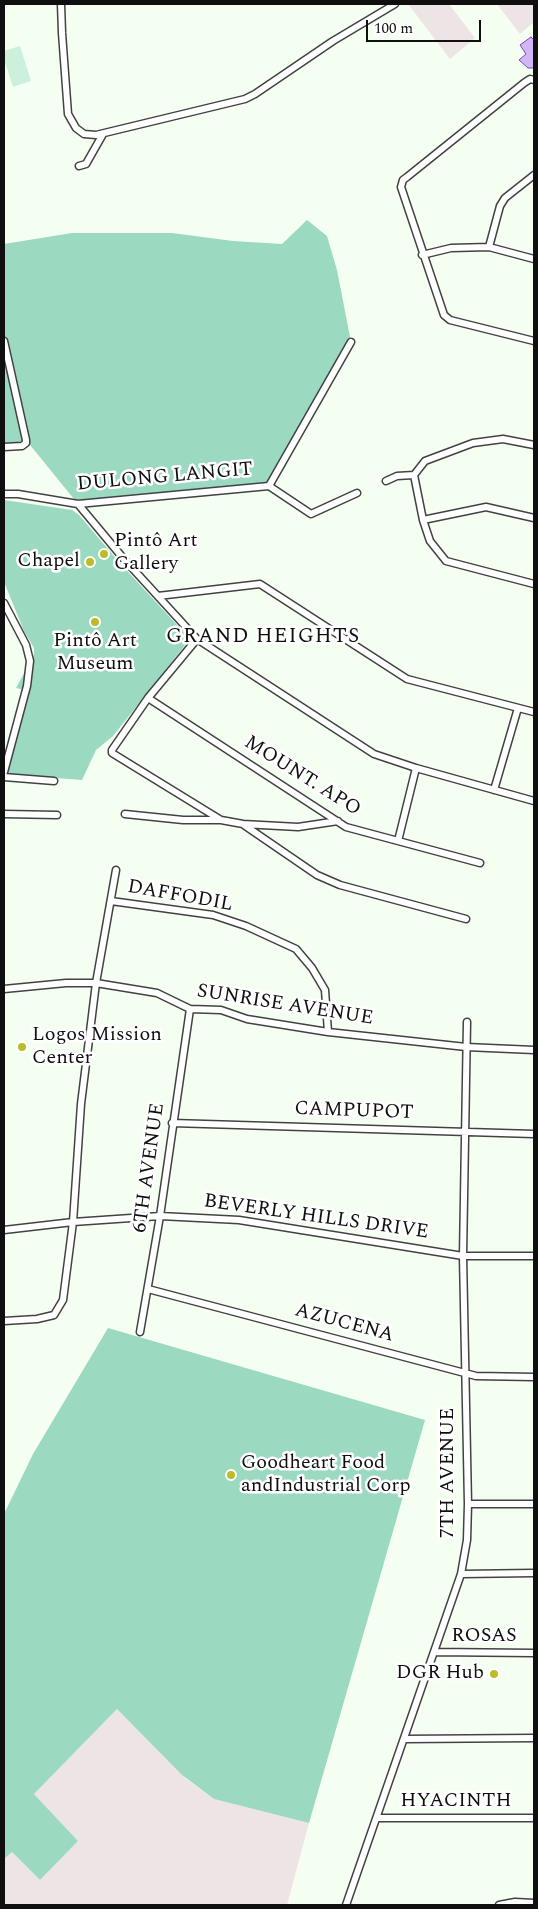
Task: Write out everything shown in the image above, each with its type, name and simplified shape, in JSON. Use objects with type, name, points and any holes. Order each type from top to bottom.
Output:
[{"type":"street","points":[[61,4],[68,114],[76,128],[84,134],[103,134],[245,99],[332,41],[395,4]]},
{"type":"street","points":[[534,80],[530,79],[524,83],[403,180],[401,187],[422,255],[444,314],[450,320],[534,341]]},
{"type":"street","points":[[79,166],[86,164],[103,134]]},
{"type":"street","points":[[489,247],[500,206],[505,198],[534,175]]},
{"type":"street","points":[[422,255],[451,248],[489,247],[534,259]]},
{"type":"street","points":[[4,341],[26,443],[22,446],[4,447]]},
{"type":"street","points":[[351,342],[270,486],[311,514],[357,493]]},
{"type":"street","points":[[386,481],[397,476],[414,475],[425,461],[473,443],[503,438],[534,445]]},
{"type":"street","points":[[414,475],[423,520],[430,541],[446,562],[534,584]]},
{"type":"street","name":"DULONG LANGIT","points":[[4,494],[18,494],[78,504],[270,486]]},
{"type":"street","points":[[78,504],[123,558],[197,640],[374,754],[416,768],[534,801]]},
{"type":"street","points":[[423,520],[486,507],[534,518]]},
{"type":"street","points":[[158,596],[260,584],[407,679],[534,712]]},
{"type":"street","points":[[4,603],[26,645],[30,661],[27,686],[4,772]]},
{"type":"street","points":[[197,640],[148,698],[112,750],[115,756],[221,820]]},
{"type":"street","name":"MOUNT. APO","points":[[148,698],[346,827],[480,863]]},
{"type":"street","points":[[494,790],[518,708]]},
{"type":"street","points":[[398,841],[416,768]]},
{"type":"street","points":[[4,777],[54,781]]},
{"type":"street","points":[[4,814],[57,815]]},
{"type":"street","points":[[125,814],[183,820],[221,820],[243,824],[298,827],[338,822]]},
{"type":"street","points":[[243,824],[317,876],[340,885],[466,919]]},
{"type":"street","points":[[4,1321],[37,1319],[54,1315],[63,1300],[73,1222],[81,1104],[96,983],[116,870]]},
{"type":"street","name":"DAFFODIL","points":[[111,901],[214,915],[246,926],[296,949],[312,968],[325,990],[328,1032]]},
{"type":"street","name":"SUNRISE AVENUE","points":[[4,990],[66,983],[96,983],[157,993],[190,1009],[221,1010],[247,1019],[328,1032],[466,1047],[534,1050]]},
{"type":"street","name":"6TH AVENUE","points":[[140,1332],[160,1216],[190,1009]]},
{"type":"street","name":"7TH AVENUE","points":[[346,1905],[461,1574],[467,1540],[468,1504],[464,1373],[464,1131],[467,1022]]},
{"type":"street","name":"CAMPUPOT","points":[[172,1123],[534,1134]]},
{"type":"street","name":"BEVERLY HILLS DRIVE","points":[[4,1230],[73,1222],[160,1216],[239,1220],[464,1256],[534,1256]]},
{"type":"street","name":"AZUCENA","points":[[148,1289],[464,1373],[490,1378],[534,1377]]},
{"type":"street","points":[[468,1504],[534,1504]]},
{"type":"street","points":[[461,1574],[534,1574]]},
{"type":"street","name":"ROSAS","points":[[434,1652],[534,1653]]},
{"type":"street","points":[[404,1739],[534,1738]]},
{"type":"street","name":"HYACINTH","points":[[377,1818],[534,1818]]},
{"type":"street","points":[[499,1905],[515,1902],[534,1903]]},
{"type":"shaded area","points":[[408,4],[449,4],[475,38],[450,59]]},
{"type":"shaded area","points":[[497,4],[534,4],[534,22],[520,34]]},
{"type":"shaded area","points":[[531,37],[534,40],[534,68],[528,68],[519,60],[526,54],[520,45]]},
{"type":"shaded area","points":[[117,1709],[186,1779],[214,1799],[309,1823],[287,1905],[4,1905],[4,1859],[12,1852],[40,1880],[78,1841],[34,1794]]},
{"type":"green space","points":[[20,46],[31,81],[13,87],[4,59],[4,51]]},
{"type":"green space","points":[[307,220],[327,236],[337,270],[351,342],[269,486],[78,504],[26,440],[4,446],[4,244],[72,233],[172,233],[233,241],[282,244]]},
{"type":"green space","points":[[4,500],[72,510],[79,515],[119,562],[190,639],[113,736],[96,750],[82,780],[4,774],[30,691],[16,688],[34,655],[34,648],[24,631],[4,582]]},
{"type":"green space","points":[[108,1328],[425,1420],[309,1823],[214,1799],[182,1775],[117,1709],[34,1794],[78,1841],[40,1880],[12,1852],[4,1859],[4,1514],[33,1454]]},
{"type":"place","name":"Pintô Art Gallery","points":[[104,554]]},
{"type":"place","name":"Chapel","points":[[90,562]]},
{"type":"place","name":"Pintô Art Museum","points":[[95,622]]},
{"type":"place","name":"Logos Mission Center","points":[[22,1047]]},
{"type":"place","name":"Goodheart Food andIndustrial Corp","points":[[231,1475]]},
{"type":"place","name":"DGR Hub","points":[[494,1674]]},
{"type":"district","name":"GRAND HEIGHTS","points":[[263,638]]}]
